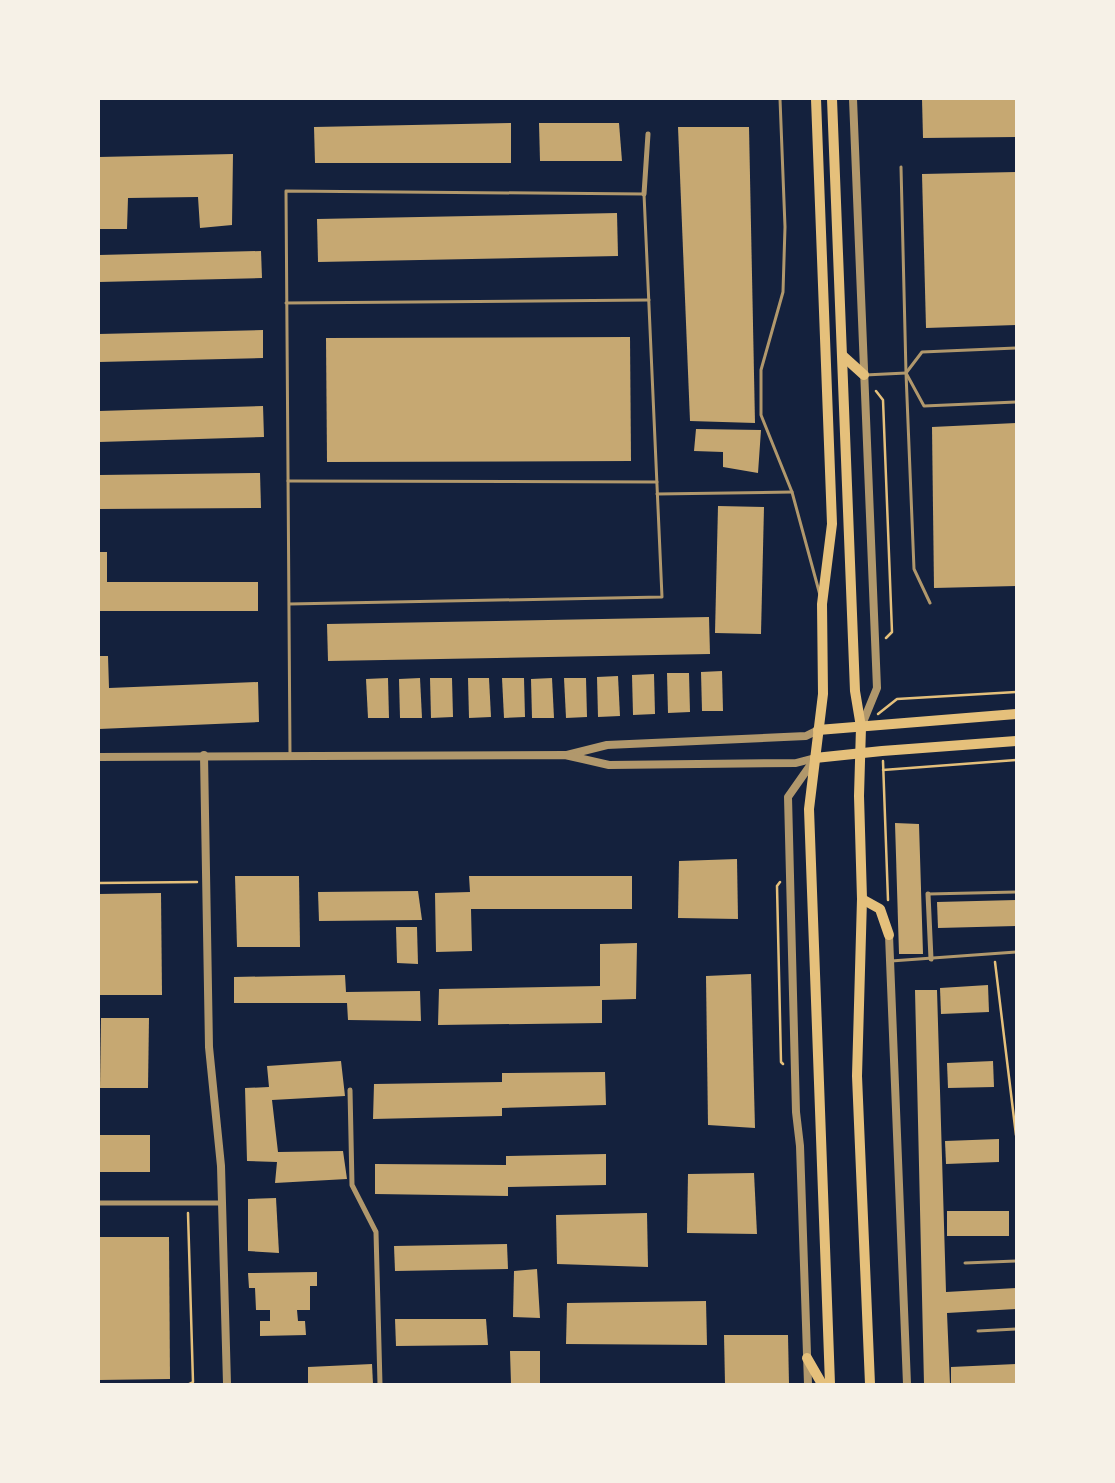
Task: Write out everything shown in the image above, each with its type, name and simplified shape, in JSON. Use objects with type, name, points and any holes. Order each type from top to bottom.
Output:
[{"type":"main road","points":[[816,99],[832,524],[822,604],[822,694],[809,809],[830,1384]]},
{"type":"main road","points":[[832,99],[855,691],[861,728],[862,899],[857,1076],[870,1384]]},
{"type":"main road","points":[[843,356],[864,375]]},
{"type":"main road","points":[[818,730],[1016,714]]},
{"type":"main road","points":[[815,758],[1016,741]]},
{"type":"main road","points":[[862,899],[880,909],[889,935]]},
{"type":"main road","points":[[807,1358],[822,1384]]},
{"type":"street","points":[[853,99],[877,688],[861,728]]},
{"type":"street","points":[[644,194],[648,134]]},
{"type":"street","points":[[99,757],[204,755],[565,755],[608,745],[806,736],[818,730]]},
{"type":"street","points":[[204,755],[209,1047],[221,1166],[227,1384]]},
{"type":"street","points":[[565,755],[608,765],[796,763],[815,758]]},
{"type":"street","points":[[808,1384],[800,1146],[796,1112],[788,797],[815,758]]},
{"type":"street","points":[[928,894],[930,959]]},
{"type":"street","points":[[889,935],[907,1384]]},
{"type":"street","points":[[350,1090],[352,1185],[376,1232],[380,1384]]},
{"type":"street","points":[[99,1203],[222,1203]]},
{"type":"lane","points":[[780,99],[785,227],[784,292],[760,370],[760,415],[792,492],[822,604]]},
{"type":"lane","points":[[901,167],[906,372],[914,569],[930,602]]},
{"type":"lane","points":[[289,604],[662,598],[644,194],[286,191],[290,755]]},
{"type":"lane","points":[[286,304],[649,300]]},
{"type":"lane","points":[[864,375],[906,372],[922,352],[1016,348]]},
{"type":"lane","points":[[906,372],[924,406],[1016,402]]},
{"type":"lane","points":[[288,481],[657,482]]},
{"type":"lane","points":[[657,494],[792,492]]},
{"type":"lane","points":[[928,894],[1016,892]]},
{"type":"lane","points":[[890,961],[1016,952]]},
{"type":"lane","points":[[965,1263],[1016,1261]]},
{"type":"lane","points":[[978,1331],[1016,1329]]},
{"type":"path","points":[[864,375],[883,400],[892,632],[876,647]]},
{"type":"path","points":[[861,728],[897,699],[1016,692]]},
{"type":"path","points":[[888,907],[883,770],[1016,760]]},
{"type":"path","points":[[790,868],[776,886],[781,1062],[796,1079]]},
{"type":"path","points":[[99,883],[206,882]]},
{"type":"path","points":[[994,954],[1016,1135]]},
{"type":"path","points":[[187,1203],[192,1382],[189,1384]]},
{"type":"building","points":[[922,99],[1016,99],[1016,137],[923,138]]},
{"type":"building","points":[[511,123],[511,163],[315,163],[314,127]]},
{"type":"building","points":[[539,123],[619,123],[622,161],[540,161]]},
{"type":"building","points":[[678,127],[749,127],[755,423],[690,421]]},
{"type":"building","points":[[233,154],[232,225],[200,228],[198,197],[128,198],[127,229],[99,229],[99,157]]},
{"type":"building","points":[[1016,172],[1016,325],[926,328],[922,174]]},
{"type":"building","points":[[617,213],[618,256],[318,262],[317,219]]},
{"type":"building","points":[[261,251],[262,278],[99,282],[99,255]]},
{"type":"building","points":[[263,330],[263,358],[99,362],[99,334]]},
{"type":"building","points":[[630,337],[631,461],[327,462],[326,338]]},
{"type":"building","points":[[263,406],[264,437],[99,442],[99,411]]},
{"type":"building","points":[[1016,423],[1016,586],[934,588],[932,427]]},
{"type":"building","points":[[696,429],[761,430],[758,473],[723,467],[723,452],[694,451]]},
{"type":"building","points":[[260,473],[261,508],[99,509],[99,475]]},
{"type":"building","points":[[718,506],[764,507],[761,634],[715,633]]},
{"type":"building","points":[[99,552],[107,552],[107,582],[258,582],[258,611],[99,611]]},
{"type":"building","points":[[709,617],[710,654],[328,661],[327,624]]},
{"type":"building","points":[[99,656],[108,656],[109,688],[258,682],[259,722],[99,729]]},
{"type":"building","points":[[722,671],[723,711],[702,711],[701,672]]},
{"type":"building","points":[[667,673],[689,673],[690,712],[668,713]]},
{"type":"building","points":[[654,674],[655,714],[633,715],[632,675]]},
{"type":"building","points":[[618,676],[620,716],[598,717],[597,677]]},
{"type":"building","points":[[388,678],[389,718],[368,718],[366,679]]},
{"type":"building","points":[[420,678],[422,718],[400,718],[399,679]]},
{"type":"building","points":[[430,678],[452,678],[453,717],[431,718]]},
{"type":"building","points":[[468,678],[489,678],[491,717],[469,718]]},
{"type":"building","points":[[502,678],[524,678],[525,717],[504,718]]},
{"type":"building","points":[[552,678],[554,718],[532,718],[531,679]]},
{"type":"building","points":[[564,678],[586,678],[587,717],[566,718]]},
{"type":"building","points":[[895,823],[919,824],[923,954],[899,954]]},
{"type":"building","points":[[737,859],[738,919],[678,918],[679,861]]},
{"type":"building","points":[[235,876],[299,876],[300,947],[237,947]]},
{"type":"building","points":[[469,876],[632,876],[632,909],[471,909],[472,951],[436,952],[435,893],[470,892]]},
{"type":"building","points":[[418,891],[422,920],[319,921],[318,892]]},
{"type":"building","points":[[161,893],[162,995],[99,995],[99,894]]},
{"type":"building","points":[[1016,900],[1016,926],[938,928],[937,902]]},
{"type":"building","points":[[396,927],[417,927],[418,964],[397,963]]},
{"type":"building","points":[[637,943],[636,999],[602,1000],[602,1023],[438,1025],[439,989],[600,986],[600,944]]},
{"type":"building","points":[[751,974],[755,1128],[708,1125],[706,976]]},
{"type":"building","points":[[345,975],[346,992],[420,991],[421,1021],[348,1020],[347,1003],[234,1003],[234,977]]},
{"type":"building","points":[[988,985],[989,1012],[941,1014],[940,988]]},
{"type":"building","points":[[915,990],[937,990],[946,1292],[1016,1288],[1016,1309],[947,1313],[950,1384],[924,1384]]},
{"type":"building","points":[[101,1018],[149,1018],[148,1088],[100,1088]]},
{"type":"building","points":[[341,1061],[345,1096],[272,1100],[278,1152],[343,1151],[347,1179],[275,1183],[277,1162],[247,1161],[245,1088],[269,1087],[267,1066]]},
{"type":"building","points":[[993,1061],[994,1087],[948,1088],[947,1063]]},
{"type":"building","points":[[605,1072],[606,1105],[502,1108],[502,1116],[373,1119],[374,1084],[502,1082],[502,1073]]},
{"type":"building","points":[[99,1135],[150,1135],[150,1172],[99,1172]]},
{"type":"building","points":[[999,1139],[999,1162],[946,1164],[945,1141]]},
{"type":"building","points":[[606,1154],[606,1185],[508,1187],[508,1196],[375,1194],[375,1164],[506,1165],[506,1156]]},
{"type":"building","points":[[754,1173],[757,1234],[687,1233],[688,1174]]},
{"type":"building","points":[[276,1198],[279,1253],[248,1251],[248,1199]]},
{"type":"building","points":[[947,1211],[1009,1211],[1009,1236],[947,1236]]},
{"type":"building","points":[[647,1213],[648,1267],[557,1264],[556,1215]]},
{"type":"building","points":[[99,1237],[169,1237],[170,1379],[99,1380]]},
{"type":"building","points":[[507,1244],[508,1269],[395,1271],[394,1246]]},
{"type":"building","points":[[537,1269],[540,1318],[513,1317],[514,1271]]},
{"type":"building","points":[[317,1272],[317,1286],[310,1286],[310,1310],[297,1310],[298,1321],[305,1321],[306,1335],[260,1336],[260,1321],[270,1321],[270,1310],[256,1310],[255,1288],[249,1288],[248,1273]]},
{"type":"building","points":[[706,1301],[707,1345],[566,1344],[567,1303]]},
{"type":"building","points":[[395,1319],[486,1319],[488,1345],[396,1346]]},
{"type":"building","points":[[724,1335],[788,1335],[789,1384],[725,1384]]},
{"type":"building","points":[[510,1351],[540,1351],[540,1384],[511,1384]]},
{"type":"building","points":[[372,1364],[373,1384],[308,1384],[308,1367]]},
{"type":"building","points":[[1016,1364],[1016,1384],[951,1384],[951,1367]]}]
